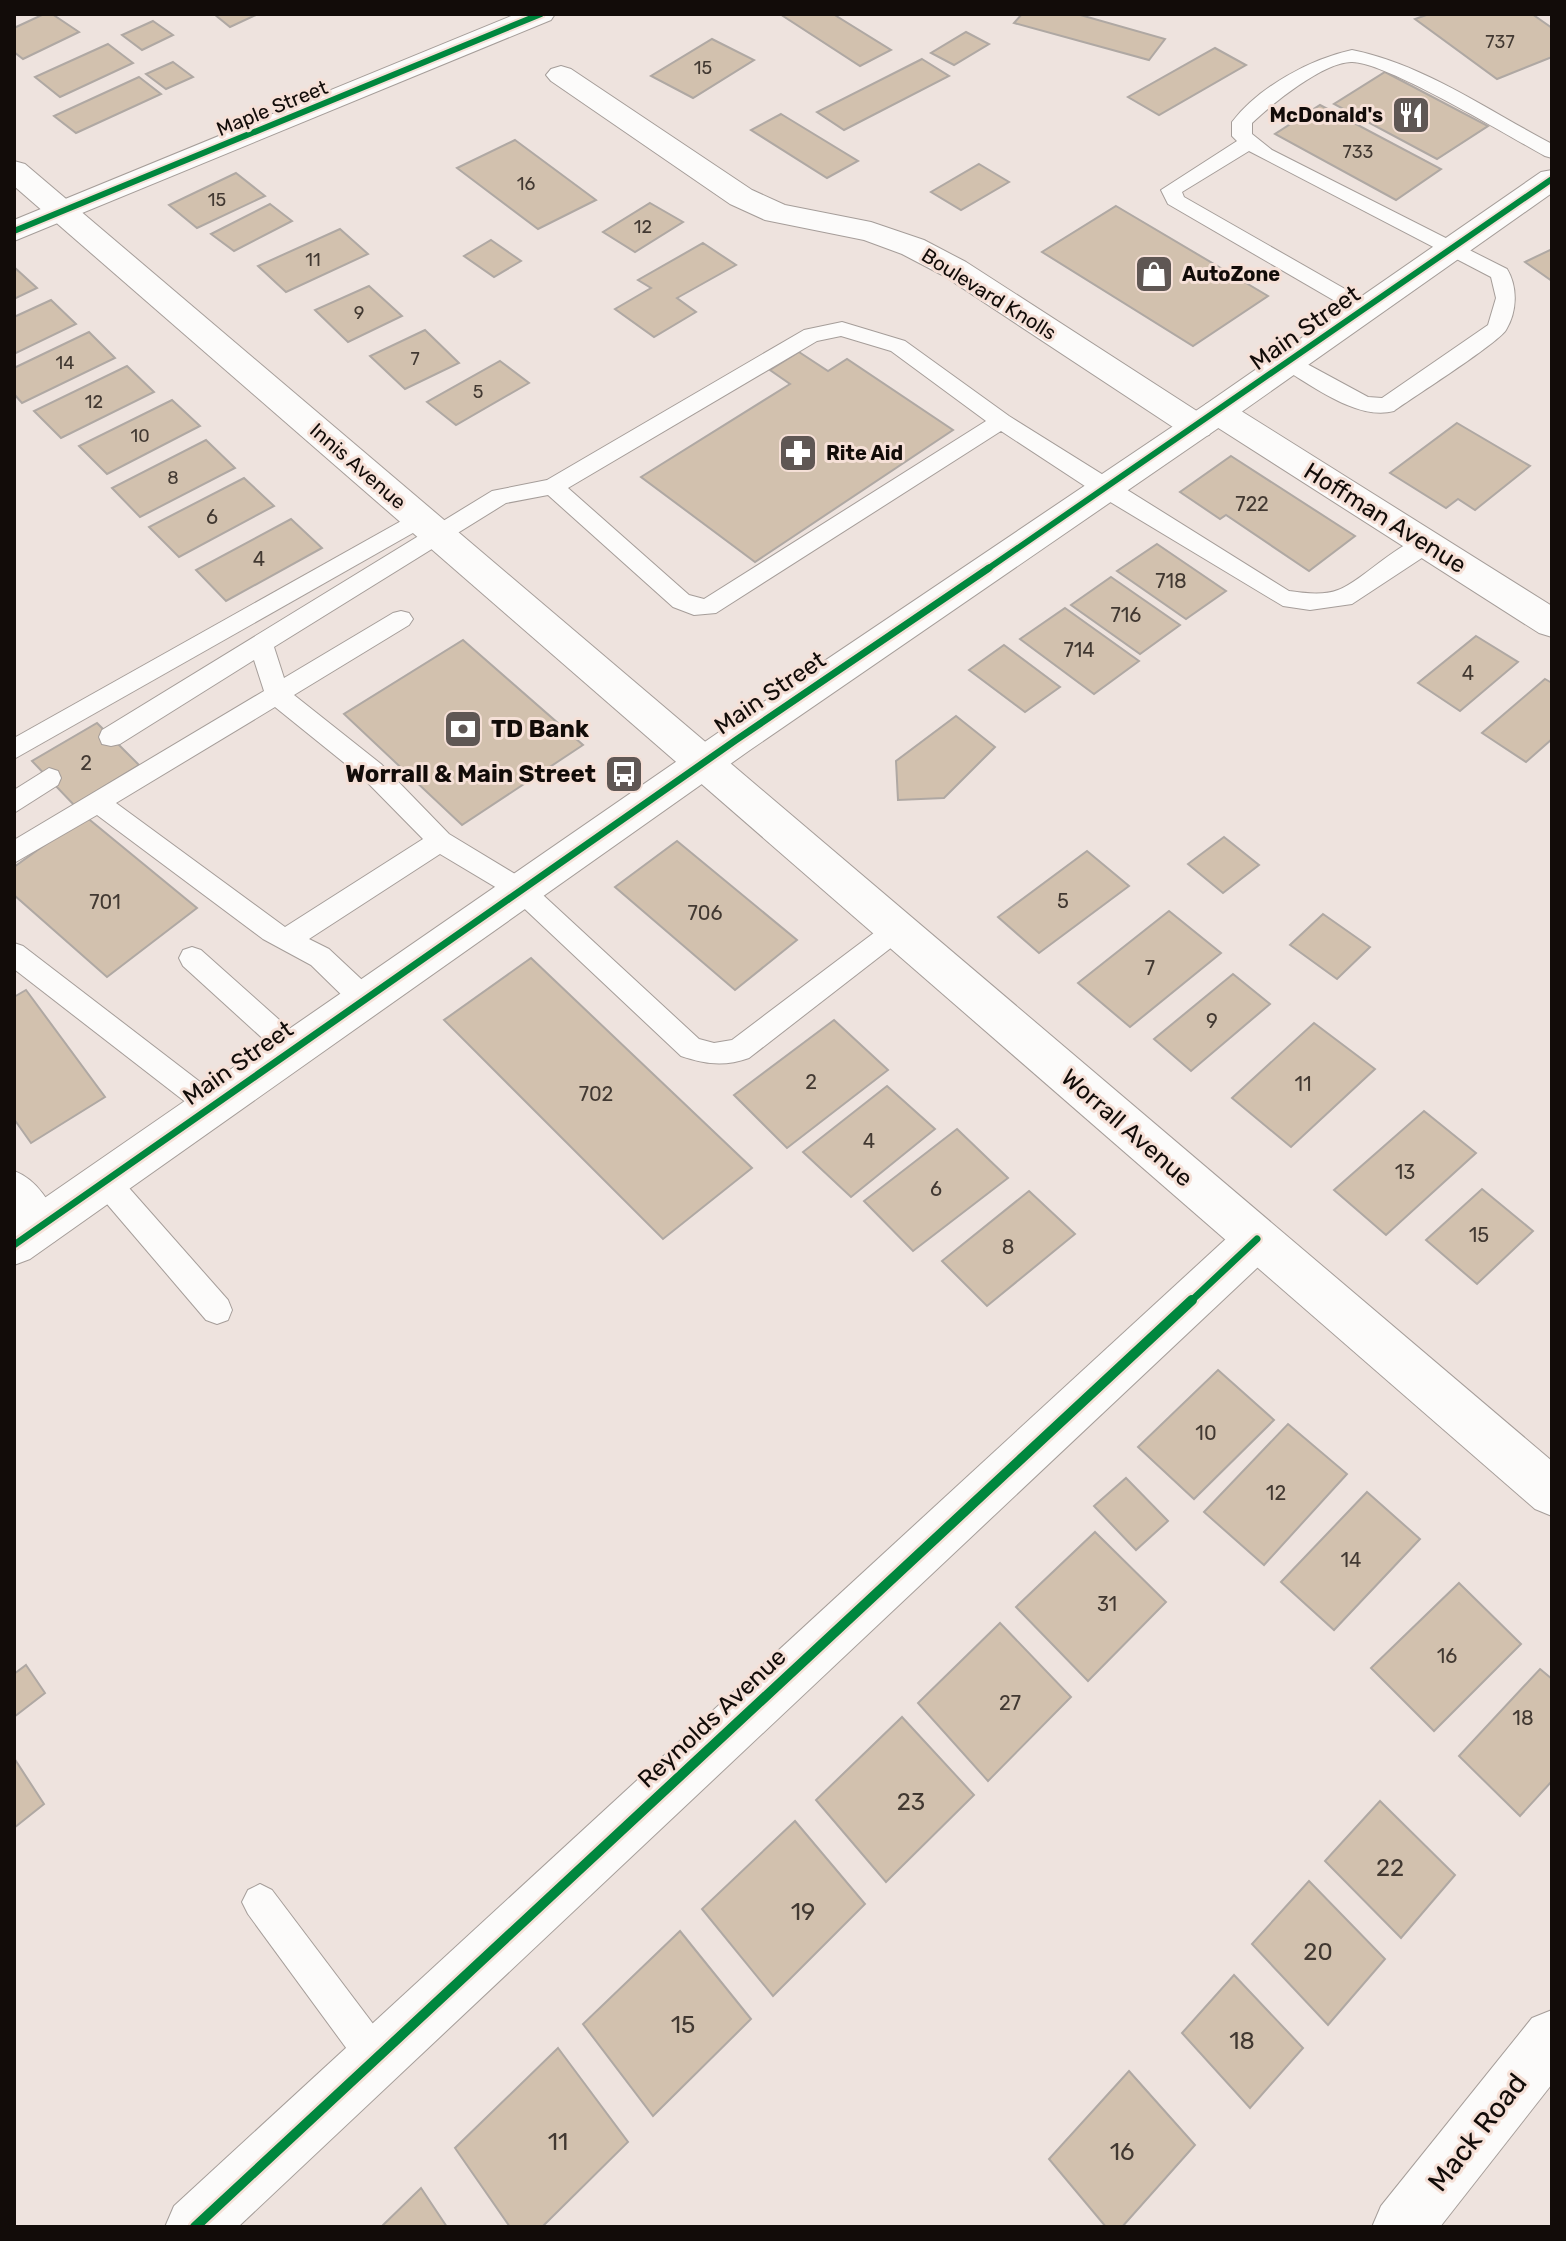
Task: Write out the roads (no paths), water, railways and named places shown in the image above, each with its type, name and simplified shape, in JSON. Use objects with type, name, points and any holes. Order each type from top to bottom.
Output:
[{"type":"main road","name":"Maple Street","points":[[14,231],[541,14]]},
{"type":"main road","name":"Boulevard Knolls","points":[[561,75],[741,197],[776,213],[871,232],[913,247],[1207,420]]},
{"type":"main road","name":"Innis Avenue","points":[[14,170],[702,764]]},
{"type":"main road","name":"Main Street","points":[[27,1236],[702,764],[1207,420],[1552,179]]},
{"type":"main road","name":"Hoffman Avenue","points":[[1207,420],[1426,544],[1552,624]]},
{"type":"main road","name":"Worrall Avenue","points":[[702,764],[1552,1492]]},
{"type":"main road","points":[[14,1191],[27,1236]]},
{"type":"main road","name":"Reynolds Avenue","points":[[195,2227],[1257,1239]]},
{"type":"main road","name":"Mack Road","points":[[1402,2227],[1552,2038]]},
{"type":"lane","points":[[1289,363],[1363,403],[1386,406],[1497,328],[1506,298],[1500,274],[1265,154],[1249,142],[1242,136],[1242,122],[1269,96],[1317,69],[1353,56],[1397,71],[1552,152]]},
{"type":"lane","points":[[1249,142],[1171,190],[1175,200],[1366,310]]},
{"type":"lane","points":[[14,750],[428,526],[500,496],[553,487],[811,335],[842,329],[898,346],[1001,421],[1283,598],[1310,602],[1344,598],[1426,544]]},
{"type":"lane","points":[[553,487],[681,601],[694,607],[708,607],[1001,421]]},
{"type":"lane","points":[[111,737],[261,644],[428,526]]},
{"type":"lane","points":[[14,853],[401,619]]},
{"type":"lane","points":[[261,644],[277,695],[372,771],[440,841],[521,890],[691,1048],[714,1054],[739,1050],[896,930]]},
{"type":"lane","points":[[14,803],[49,778]]},
{"type":"lane","points":[[98,803],[209,887],[320,957],[365,1000]]},
{"type":"lane","points":[[287,939],[440,841]]},
{"type":"lane","points":[[14,954],[211,1106]]},
{"type":"lane","points":[[192,958],[293,1049]]},
{"type":"lane","points":[[105,1181],[217,1310]]},
{"type":"lane","points":[[260,1902],[376,2058]]},
{"type":"place","name":"McDonald's","points":[[1411,115]]},
{"type":"place","name":"AutoZone","points":[[1154,274]]},
{"type":"place","name":"Rite Aid","points":[[798,453]]},
{"type":"place","name":"TD Bank","points":[[463,729]]},
{"type":"place","name":"Worrall & Main Street","points":[[624,774]]}]
